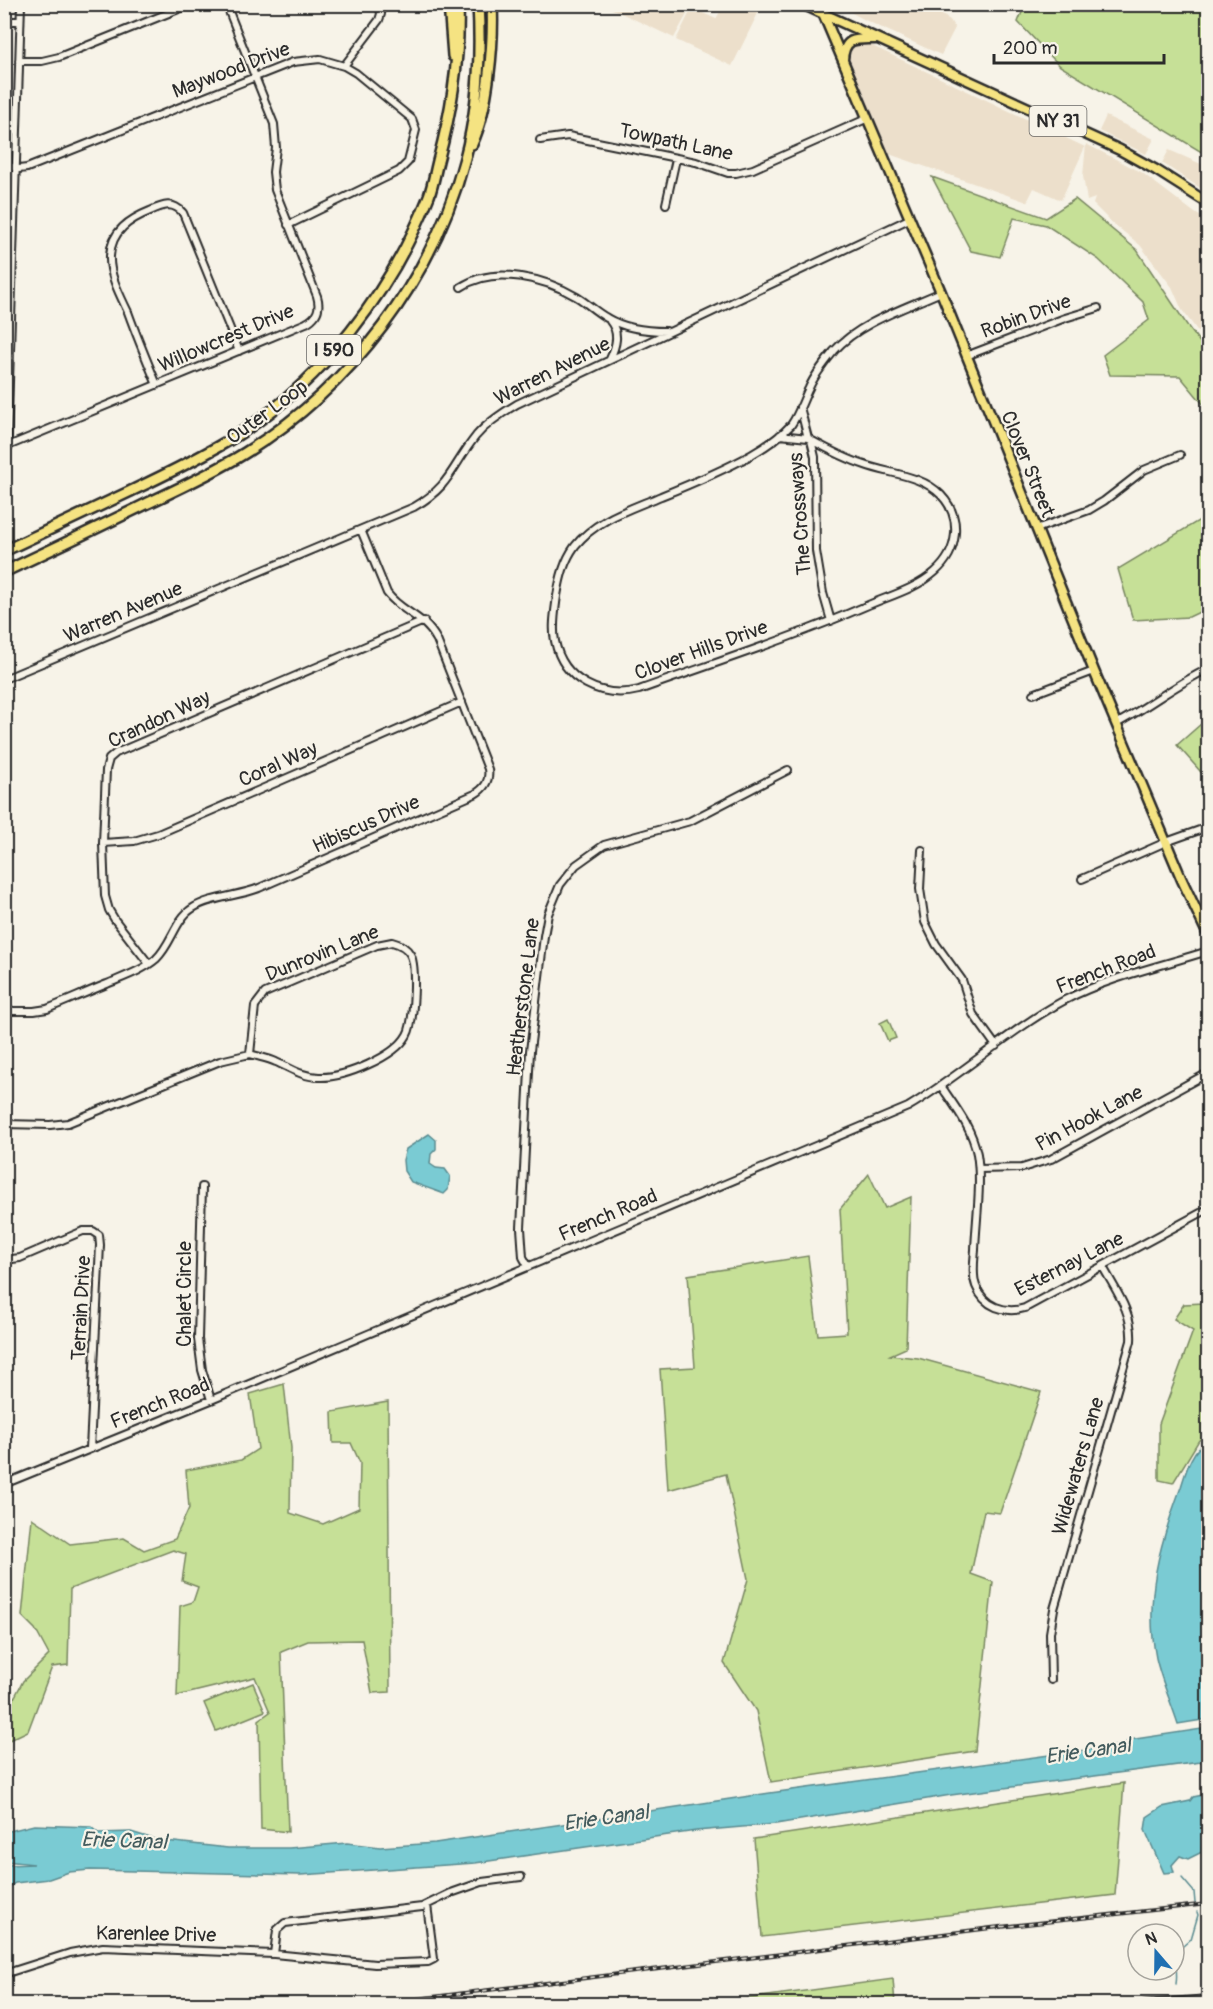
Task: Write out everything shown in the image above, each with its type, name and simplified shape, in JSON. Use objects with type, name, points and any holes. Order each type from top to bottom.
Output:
[{"type":"highway","points":[[449,4],[455,87]]},
{"type":"highway","name":"Outer Loop","points":[[4,551],[190,462],[228,441],[279,405],[318,369],[367,311],[409,241],[429,194],[447,130],[455,87],[459,35],[458,4]]},
{"type":"highway","name":"Outer Loop","points":[[4,572],[244,454],[288,424],[331,387],[368,346],[406,292],[439,232],[466,157],[479,53],[478,4]]},
{"type":"highway","points":[[466,157],[475,137],[483,107],[491,59],[492,4]]},
{"type":"main road","name":"NY 31","points":[[802,4],[820,9],[1138,159],[1209,203]]},
{"type":"main road","name":"Clover Street","points":[[820,9],[941,292],[1116,724],[1166,842],[1209,935]]},
{"type":"main road","points":[[843,63],[844,50],[850,42],[856,39],[880,39]]},
{"type":"street","points":[[4,539],[8,446],[7,381],[21,4]]},
{"type":"street","points":[[19,61],[42,61],[59,57],[191,4]]},
{"type":"street","name":"Willowcrest Drive","points":[[8,446],[306,323],[317,313],[318,301],[273,185],[276,148],[274,124],[226,4]]},
{"type":"street","points":[[344,66],[379,20],[381,14],[379,4]]},
{"type":"street","points":[[4,21],[20,21]]},
{"type":"street","name":"Maywood Drive","points":[[16,168],[27,168],[293,62],[309,59],[324,60],[344,66],[356,73],[415,123],[416,130],[408,162],[399,171],[288,225]]},
{"type":"street","name":"Towpath Lane","points":[[540,140],[568,136],[696,162],[719,172],[736,173],[746,172],[866,119]]},
{"type":"street","points":[[666,204],[676,159]]},
{"type":"street","points":[[4,165],[16,168]]},
{"type":"street","points":[[156,385],[114,277],[110,258],[114,239],[126,224],[137,216],[163,206],[177,207],[183,213],[239,351]]},
{"type":"street","name":"Warren Avenue","points":[[4,679],[414,507],[431,497],[450,478],[477,435],[506,410],[909,219]]},
{"type":"street","points":[[461,287],[471,280],[486,277],[506,276],[532,279],[570,293],[608,319],[625,326],[650,331],[669,331]]},
{"type":"street","name":"Clover Hills Drive","points":[[780,435],[810,439],[851,460],[911,478],[931,487],[945,500],[955,521],[955,535],[951,550],[942,564],[930,576],[906,589],[831,621],[629,693],[610,693],[587,685],[566,667],[557,648],[555,615],[562,573],[568,556],[588,532],[615,515],[750,456],[792,424],[810,385],[822,366],[850,336],[862,328],[941,292]]},
{"type":"street","name":"Robin Drive","points":[[966,356],[1065,318],[1098,308]]},
{"type":"street","points":[[608,319],[616,328],[617,335],[610,359]]},
{"type":"street","points":[[800,407],[810,439]]},
{"type":"street","name":"The Crossways","points":[[810,439],[815,457],[818,563],[831,621]]},
{"type":"street","points":[[1036,529],[1089,510],[1143,470],[1180,455]]},
{"type":"street","name":"Hibiscus Drive","points":[[4,1011],[22,1012],[47,1009],[149,964],[165,948],[185,914],[194,907],[259,888],[483,789],[488,780],[488,769],[437,640],[424,621],[393,600],[387,592],[361,530]]},
{"type":"street","name":"Crandon Way","points":[[149,964],[109,910],[104,888],[103,843],[106,770],[109,759],[116,753],[424,621]]},
{"type":"street","points":[[1116,724],[1150,705],[1186,680],[1209,669]]},
{"type":"street","points":[[1033,694],[1094,671]]},
{"type":"street","name":"Coral Way","points":[[103,843],[134,841],[158,834],[462,702]]},
{"type":"street","name":"Heatherstone Lane","points":[[528,1266],[523,1257],[521,1228],[530,1051],[544,936],[548,914],[560,885],[576,865],[604,845],[690,821],[788,770]]},
{"type":"street","points":[[1082,879],[1166,842],[1209,827]]},
{"type":"street","points":[[922,850],[920,889],[925,922],[936,944],[962,980],[972,1014],[996,1046]]},
{"type":"street","name":"Dunrovin Lane","points":[[382,943],[400,944],[410,953],[414,965],[412,1024],[407,1036],[389,1053],[348,1071],[322,1078],[307,1076],[270,1059],[250,1054],[255,1006],[265,993],[382,943]]},
{"type":"street","name":"French Road","points":[[4,1484],[211,1400],[908,1107],[1050,1009],[1102,984],[1209,951]]},
{"type":"street","points":[[4,1124],[68,1123],[220,1061],[250,1054]]},
{"type":"street","name":"Pin Hook Lane","points":[[979,1169],[1022,1168],[1052,1159],[1209,1073]]},
{"type":"street","name":"Esternay Lane","points":[[941,1086],[971,1132],[975,1145],[979,1169],[973,1272],[976,1286],[988,1303],[1002,1310],[1025,1308],[1209,1209]]},
{"type":"street","name":"Chalet Circle","points":[[202,1187],[198,1339],[202,1370],[211,1400]]},
{"type":"street","name":"Terrain Drive","points":[[4,1260],[20,1257],[83,1231],[93,1231],[99,1235],[90,1449]]},
{"type":"street","name":"Widewaters Lane","points":[[1051,1680],[1049,1642],[1054,1609],[1131,1341],[1128,1314],[1103,1267]]},
{"type":"street","points":[[274,1954],[277,1930],[285,1923],[422,1907],[482,1882],[521,1877]]},
{"type":"street","name":"Karenlee Drive","points":[[4,1974],[70,1953],[103,1947],[274,1954],[375,1964],[428,1962],[434,1959],[427,1905]]},
{"type":"street","points":[[1145,2004],[1209,1999]]},
{"type":"shaded area","points":[[724,4],[762,5],[732,66],[676,40],[692,8],[716,19]]},
{"type":"shaded area","points":[[604,5],[692,5],[674,38]]},
{"type":"shaded area","points":[[692,5],[720,5],[716,13]]},
{"type":"shaded area","points":[[837,5],[926,5],[950,20],[955,28],[941,55]]},
{"type":"shaded area","points":[[864,42],[1085,147],[1061,200],[1034,188],[1027,202],[889,154],[847,54],[849,45]]},
{"type":"shaded area","points":[[1106,116],[1154,139],[1146,154],[1099,131]]},
{"type":"shaded area","points":[[1086,144],[1141,172],[1208,221],[1208,345],[1182,310],[1172,287],[1140,245],[1093,204],[1095,198],[1087,201],[1083,176]]},
{"type":"shaded area","points":[[1169,150],[1208,167],[1208,193],[1162,163]]},
{"type":"green space","points":[[1025,5],[1208,5],[1208,156],[1060,66],[1018,22]]},
{"type":"green space","points":[[932,177],[1046,218],[1075,199],[1137,250],[1208,353],[1208,410],[1180,376],[1110,375],[1103,355],[1149,320],[1143,302],[1098,259],[1046,225],[1014,218],[1000,257],[971,251]]},
{"type":"green space","points":[[1208,515],[1208,608],[1189,617],[1133,620],[1118,569]]},
{"type":"green space","points":[[1201,724],[1208,724],[1208,780],[1177,745]]},
{"type":"green space","points":[[888,1019],[896,1038],[888,1041],[880,1023]]},
{"type":"green space","points":[[869,1174],[885,1208],[911,1197],[906,1348],[890,1355],[918,1358],[1041,1392],[1000,1513],[984,1511],[971,1574],[993,1582],[975,1751],[771,1782],[756,1711],[724,1663],[748,1579],[726,1474],[668,1490],[660,1369],[695,1367],[688,1275],[808,1256],[818,1335],[847,1333],[840,1209]]},
{"type":"green space","points":[[1208,1296],[1208,1436],[1199,1440],[1173,1483],[1159,1480],[1159,1424],[1193,1331],[1174,1319],[1184,1304],[1204,1303]]},
{"type":"green space","points":[[284,1384],[291,1448],[290,1513],[323,1524],[359,1508],[360,1463],[351,1443],[333,1443],[332,1412],[388,1402],[390,1692],[372,1693],[362,1640],[308,1641],[281,1652],[288,1832],[261,1829],[259,1720],[270,1712],[255,1677],[177,1696],[180,1606],[193,1602],[198,1587],[182,1581],[186,1554],[173,1550],[70,1589],[68,1665],[52,1667],[28,1731],[5,1742],[5,1708],[10,1706],[23,1681],[49,1655],[35,1629],[22,1616],[32,1518],[70,1544],[124,1538],[144,1550],[175,1539],[189,1508],[186,1470],[241,1460],[258,1449],[250,1394]]},
{"type":"green space","points":[[253,1683],[265,1711],[216,1731],[204,1703]]},
{"type":"green space","points":[[1124,1783],[1115,1895],[762,1937],[754,1839]]},
{"type":"green space","points":[[893,1979],[895,2004],[708,2004]]},
{"type":"water","points":[[429,1134],[436,1140],[436,1149],[431,1154],[430,1164],[436,1168],[445,1169],[450,1176],[448,1190],[444,1194],[411,1182],[404,1171],[403,1160],[406,1149]]},
{"type":"water","points":[[1208,1441],[1208,1719],[1178,1724],[1156,1658],[1152,1613],[1153,1592],[1161,1550],[1188,1467],[1194,1454],[1202,1444]]},
{"type":"water","name":"Erie Canal","points":[[1208,1728],[1208,1761],[951,1795],[776,1824],[696,1831],[475,1863],[301,1875],[90,1870],[69,1872],[49,1879],[15,1883],[5,1890],[5,1865],[34,1864],[5,1861],[5,1832],[34,1825],[91,1827],[98,1833],[131,1832],[157,1840],[228,1848],[289,1848],[347,1843],[380,1847],[435,1843],[770,1793],[1123,1745],[1129,1740]]},
{"type":"water","points":[[1208,1794],[1208,1851],[1202,1848],[1202,1852],[1188,1859],[1180,1856],[1172,1865],[1174,1872],[1164,1873],[1145,1830],[1147,1817],[1162,1807],[1190,1801],[1193,1797]]},
{"type":"waterway","points":[[1182,1878],[1194,1892],[1195,1903]]},
{"type":"waterway","points":[[1176,1984],[1175,1953],[1191,1939],[1197,1912]]},
{"type":"railway","points":[[376,2004],[991,1928],[1208,1904]]}]
